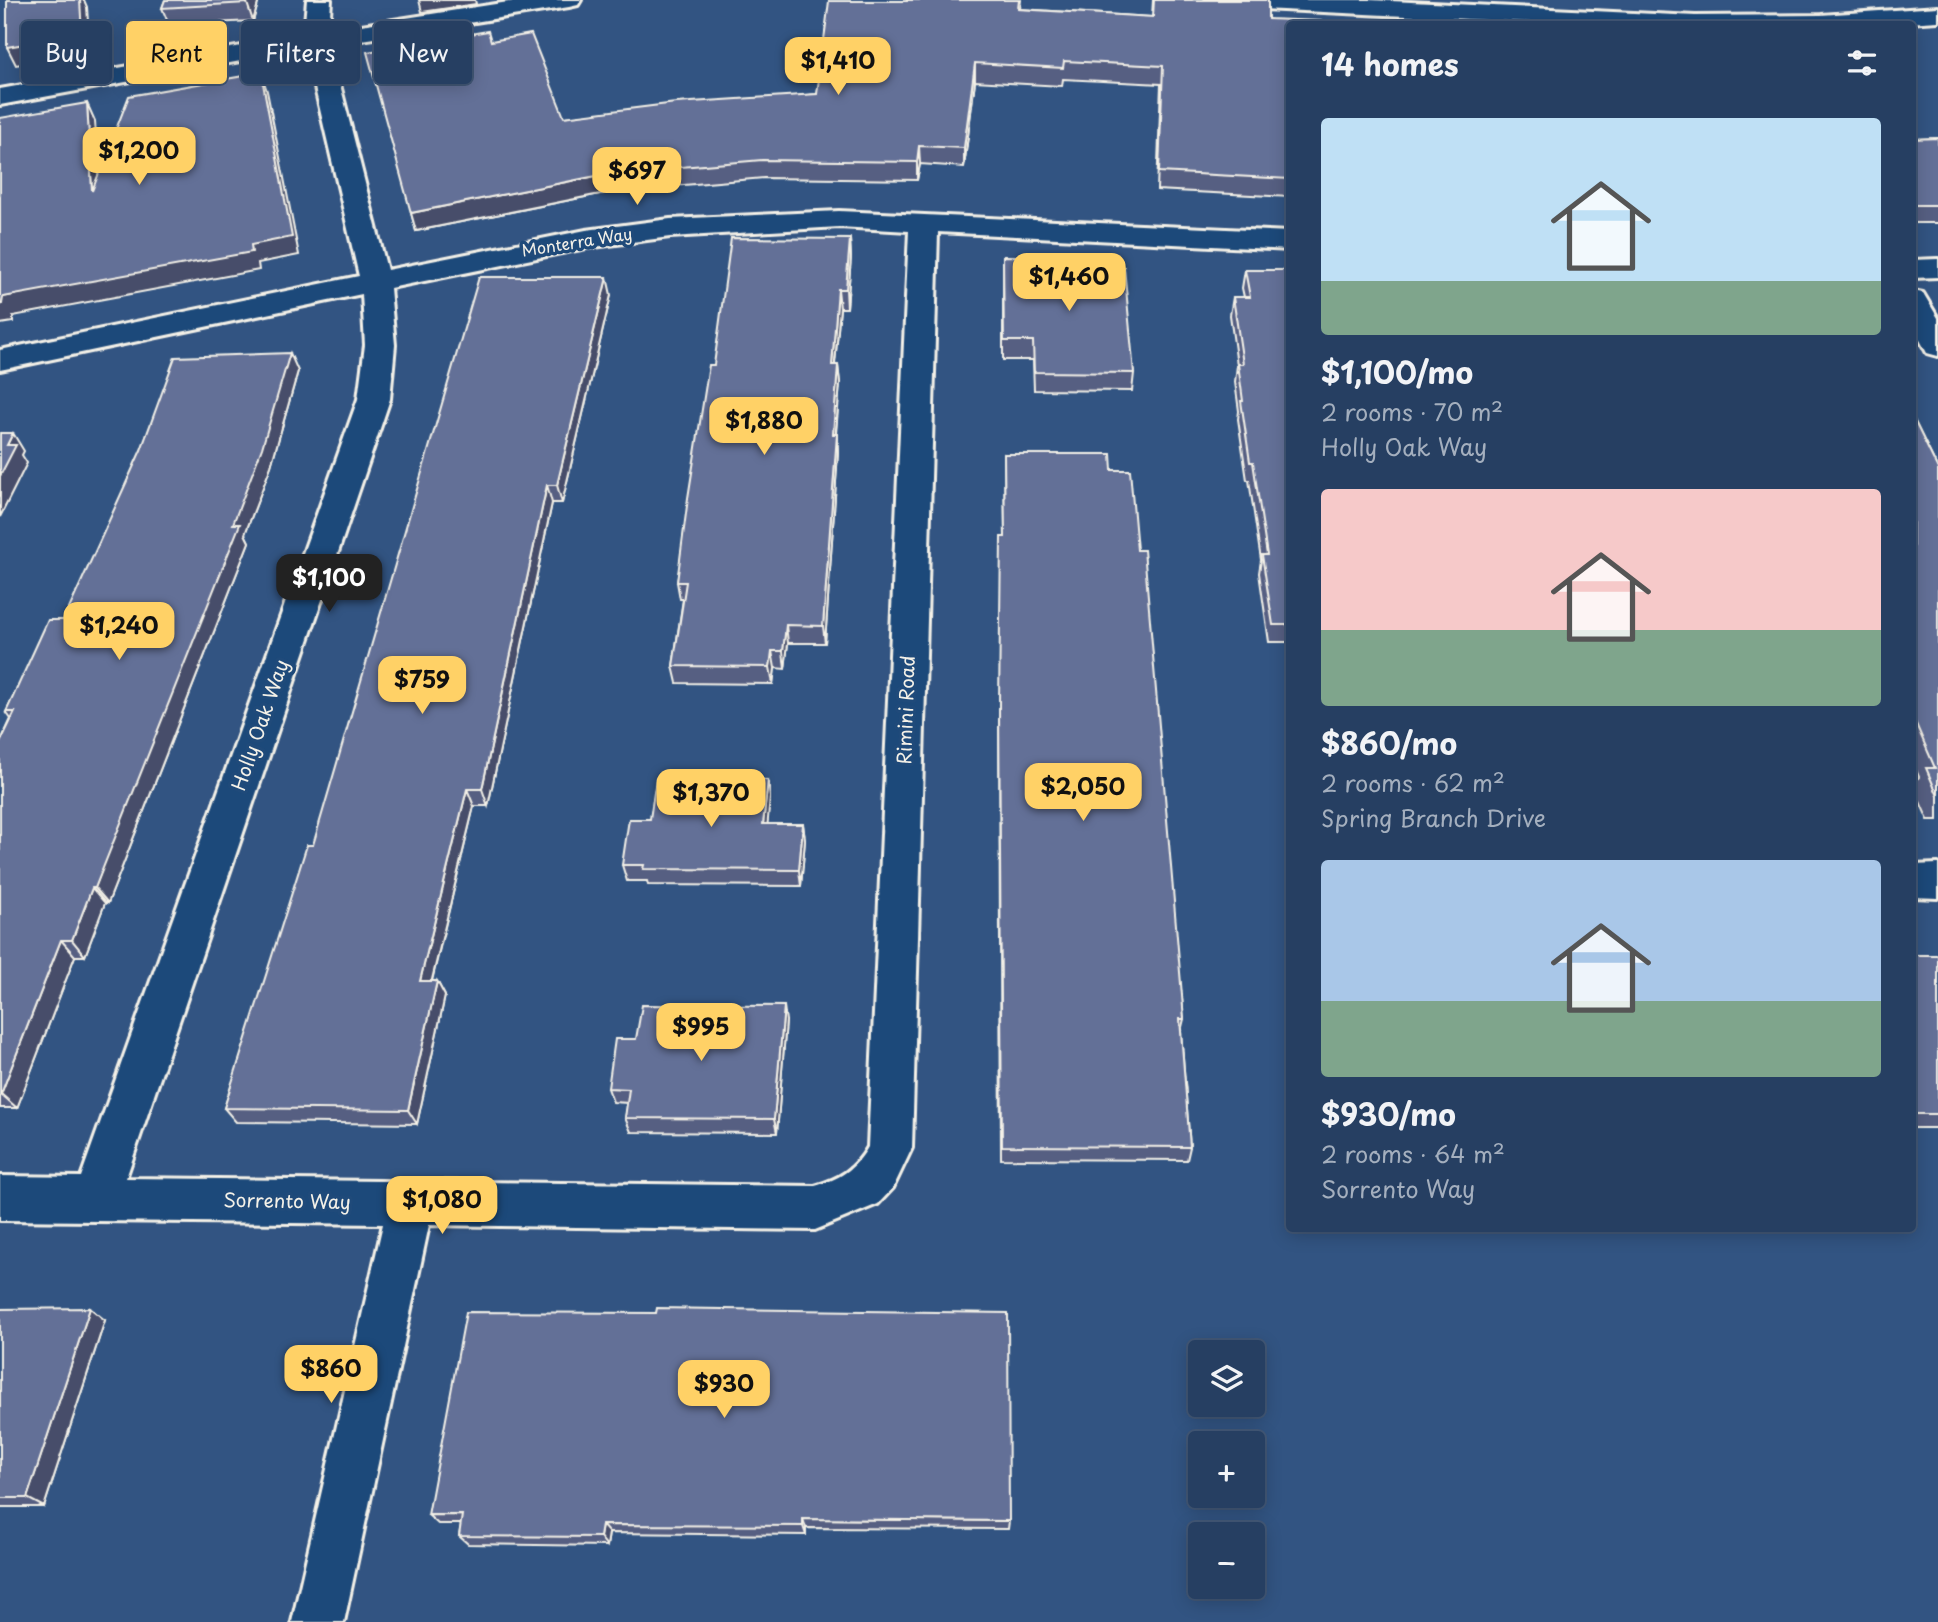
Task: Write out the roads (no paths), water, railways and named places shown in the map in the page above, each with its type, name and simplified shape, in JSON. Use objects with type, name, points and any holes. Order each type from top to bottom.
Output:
[{"type":"street","name":"Holly Oak Way","points":[[318,21],[320,0]]},
{"type":"street","points":[[360,33],[569,0]]},
{"type":"street","points":[[1218,0],[1647,21]]},
{"type":"street","points":[[1836,21],[1938,14]]},
{"type":"street","points":[[0,97],[241,54]]},
{"type":"street","name":"Holly Oak Way","points":[[96,1199],[374,399],[382,336],[376,283],[327,84]]},
{"type":"street","name":"Monterra Way","points":[[0,360],[573,241],[670,228],[839,219],[1286,241]]},
{"type":"street","name":"Rimini Road","points":[[865,1189],[881,1172],[890,1148],[924,222]]},
{"type":"street","points":[[1916,269],[1938,268]]},
{"type":"street","points":[[1916,306],[1938,346]]},
{"type":"street","points":[[1916,881],[1938,881]]},
{"type":"street","name":"Sorrento Way","points":[[0,1198],[815,1208],[865,1189]]},
{"type":"street","points":[[318,1622],[411,1203]]}]
